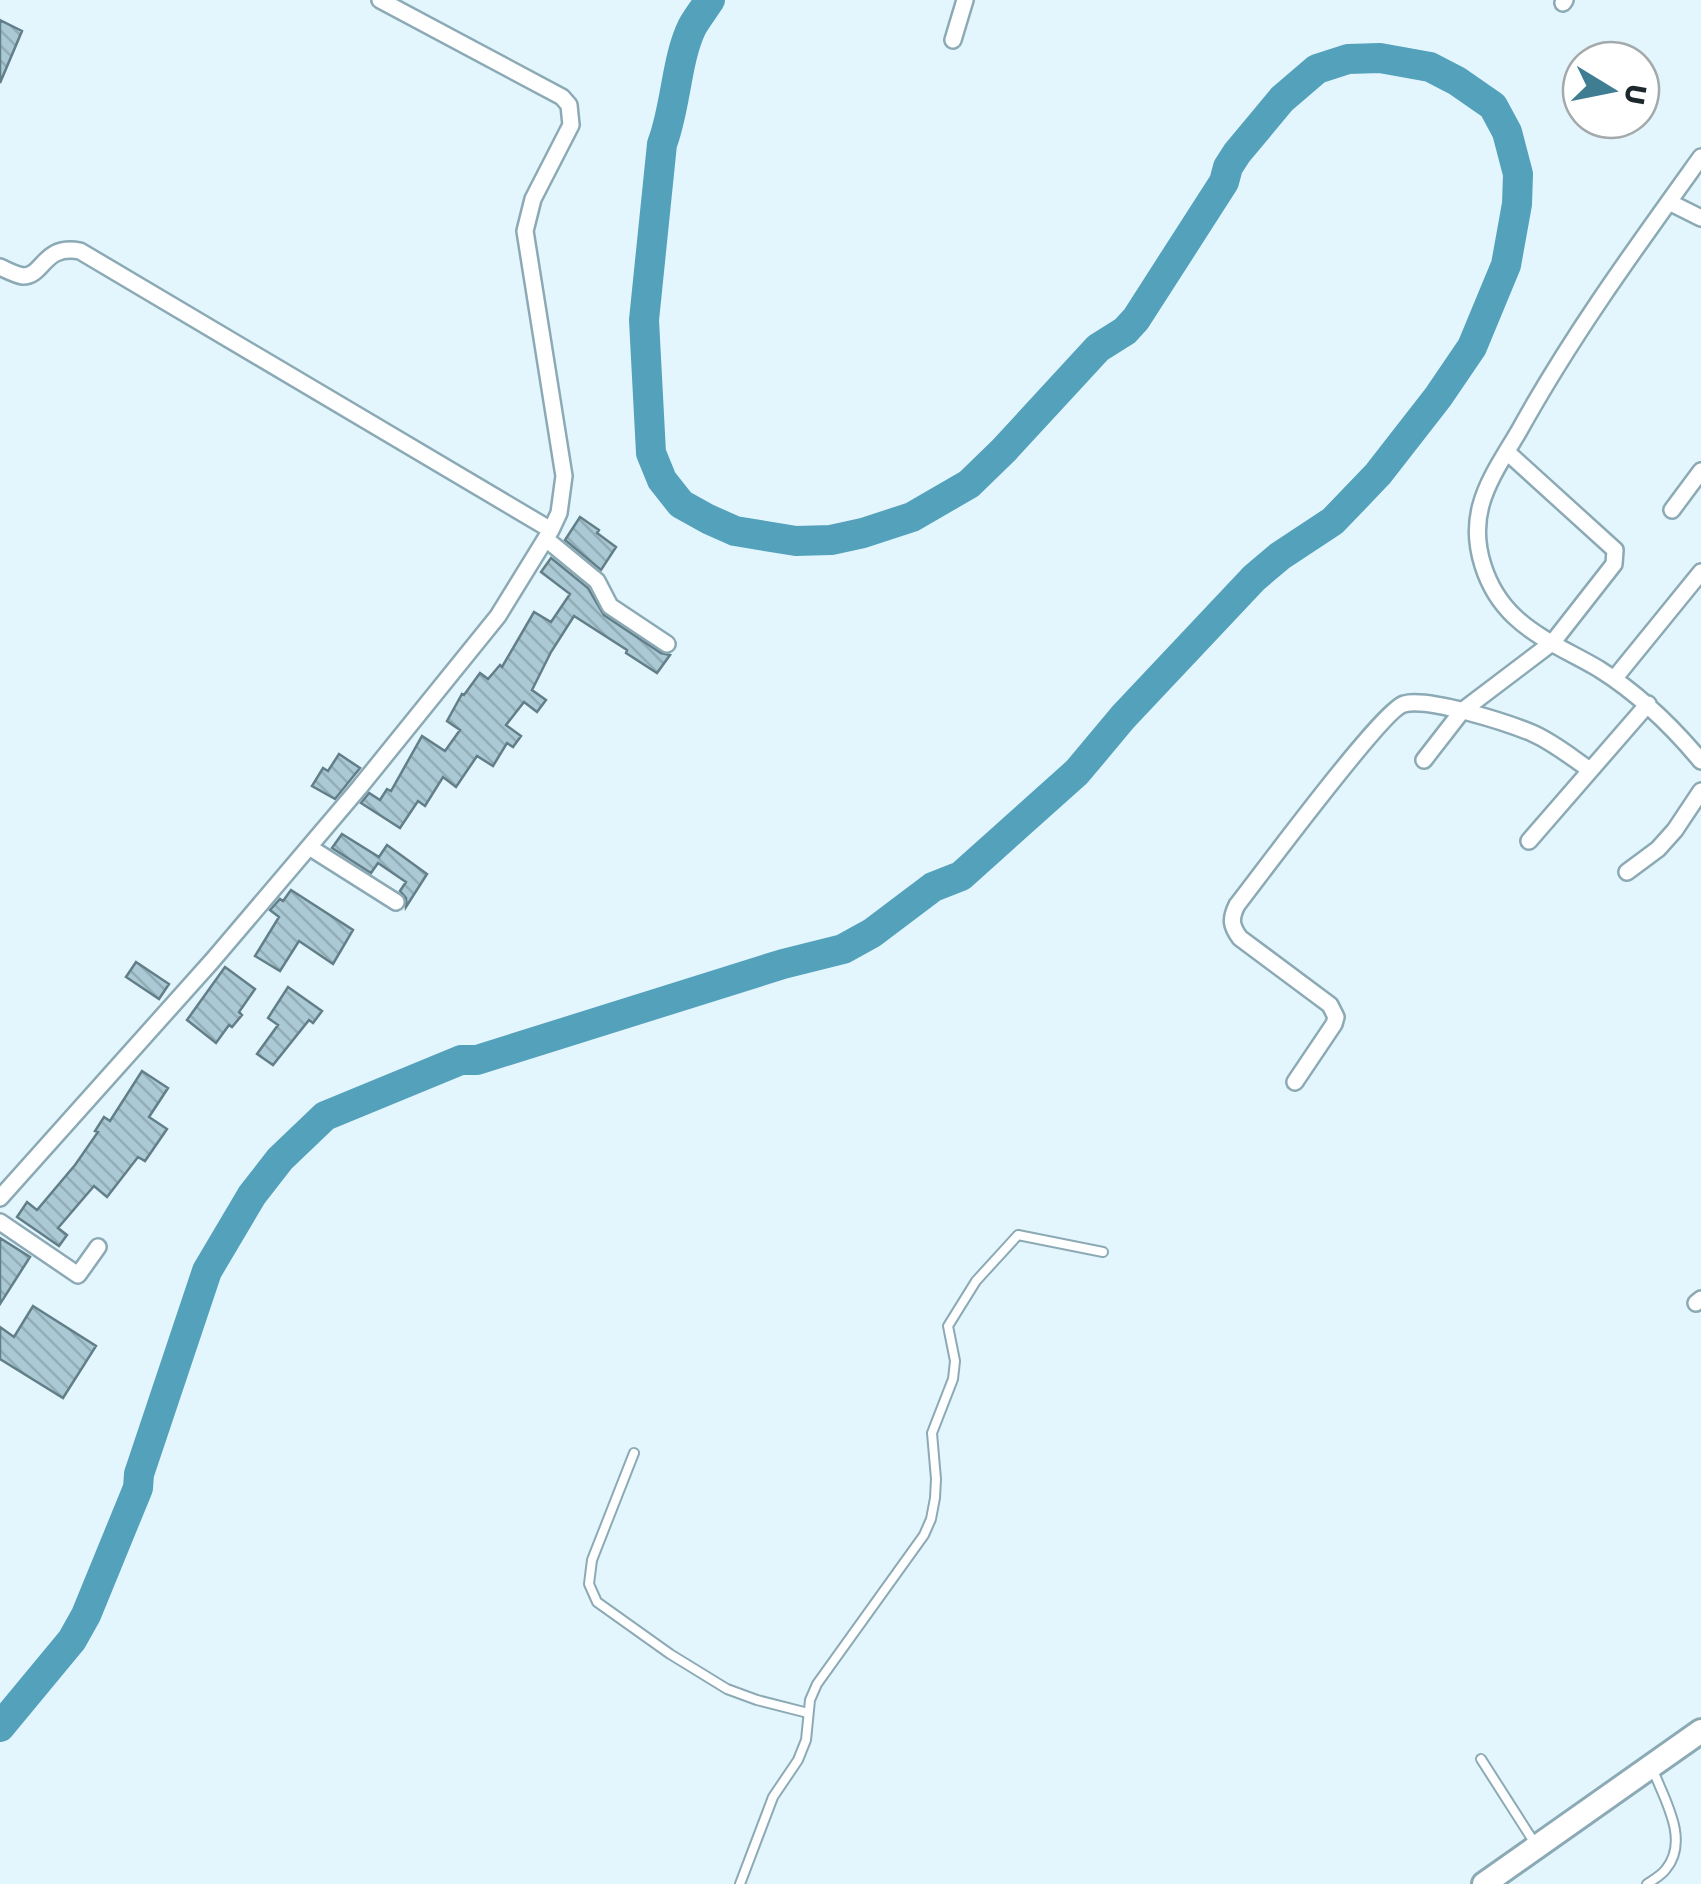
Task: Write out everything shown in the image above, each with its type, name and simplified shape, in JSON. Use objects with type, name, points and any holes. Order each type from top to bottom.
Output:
[{"type":"main road","points":[[1484,1884],[1651,1766],[1697,1740]]},
{"type":"street","points":[[0,1198],[212,961],[435,696],[498,616],[549,535],[558,513],[564,476],[525,231],[532,198],[571,125],[569,106],[562,97],[380,0]]},
{"type":"street","points":[[954,40],[965,0]]},
{"type":"street","points":[[1701,157],[1542,389],[1491,479],[1480,508],[1478,535],[1480,557],[1500,600],[1516,619],[1614,678],[1648,704],[1701,761]]},
{"type":"street","points":[[1669,202],[1701,218]]},
{"type":"street","points":[[0,267],[24,276],[62,249],[80,251],[549,535],[597,581],[610,606],[667,644]]},
{"type":"street","points":[[1424,760],[1462,712],[1553,642],[1614,564],[1615,550],[1507,452]]},
{"type":"street","points":[[1672,510],[1701,471]]},
{"type":"street","points":[[1614,678],[1701,572]]},
{"type":"street","points":[[1295,1082],[1334,1024],[1334,1011],[1240,938],[1233,929],[1232,915],[1353,758],[1398,707],[1416,704],[1462,712],[1532,733],[1590,770]]},
{"type":"street","points":[[1529,841],[1648,704]]},
{"type":"street","points":[[1627,872],[1658,849],[1701,791]]},
{"type":"street","points":[[309,846],[396,902]]},
{"type":"street","points":[[0,1222],[78,1275],[98,1246]]},
{"type":"lane","points":[[740,1884],[774,1797],[806,1740],[810,1700],[817,1684],[932,1519],[936,1479],[932,1433],[956,1362],[948,1326],[976,1281],[1018,1235],[1103,1252]]},
{"type":"lane","points":[[634,1453],[592,1560],[589,1584],[597,1602],[727,1689],[808,1713]]},
{"type":"lane","points":[[1481,1759],[1536,1846]]},
{"type":"lane","points":[[1648,1884],[1666,1869],[1675,1852],[1676,1831],[1651,1766]]},
{"type":"building","points":[[0,20],[22,31],[0,83]]},
{"type":"building","points":[[580,517],[616,547],[601,570],[565,540]]},
{"type":"building","points":[[551,558],[588,588],[604,615],[670,655],[657,673],[574,616],[532,690],[546,700],[537,712],[524,702],[506,725],[521,736],[513,747],[507,743],[493,766],[477,756],[456,787],[443,777],[425,806],[418,801],[400,828],[361,803],[369,793],[380,800],[387,789],[391,791],[422,736],[445,751],[460,730],[447,721],[462,694],[480,673],[488,679],[502,667],[534,612],[551,622],[570,594],[541,572]]},
{"type":"building","points":[[339,754],[360,768],[335,799],[312,786],[323,768],[328,771]]},
{"type":"building","points":[[342,834],[379,857],[387,845],[427,874],[406,907],[406,898],[400,891],[406,882],[378,863],[371,873],[332,848]]},
{"type":"building","points":[[291,890],[353,930],[333,964],[299,941],[280,971],[255,956],[279,917],[270,910]]},
{"type":"building","points":[[136,962],[169,984],[159,999],[126,977]]},
{"type":"building","points":[[225,967],[255,989],[239,1012],[242,1015],[216,1043],[187,1020]]},
{"type":"building","points":[[288,987],[322,1011],[313,1023],[309,1020],[273,1065],[257,1054],[278,1025],[268,1018]]},
{"type":"building","points":[[142,1071],[168,1088],[149,1117],[167,1129],[145,1161],[138,1157],[107,1197],[94,1186],[58,1228],[67,1235],[59,1246],[17,1217],[27,1202],[37,1210],[75,1165],[104,1117],[110,1121]]},
{"type":"building","points":[[0,1238],[30,1257],[0,1304]]},
{"type":"building","points":[[33,1306],[96,1346],[63,1398],[0,1359],[0,1327],[14,1337]]},
{"type":"waterway","points":[[0,1727],[72,1640],[86,1615],[138,1488],[139,1474],[207,1271],[252,1195],[280,1159],[325,1116],[461,1060],[477,1060],[783,964],[843,949],[872,933],[933,887],[961,876],[1077,772],[1123,717],[1254,578],[1333,521],[1378,474],[1472,347],[1506,265],[1518,174],[1507,132],[1493,106],[1430,67],[1380,58],[1348,59],[1317,69],[1282,99],[1237,153],[1224,182],[1136,319],[1098,348],[969,484],[912,517],[831,540],[796,541],[735,531],[681,504],[662,480],[651,453],[644,320],[662,144],[687,40],[710,0]]}]
